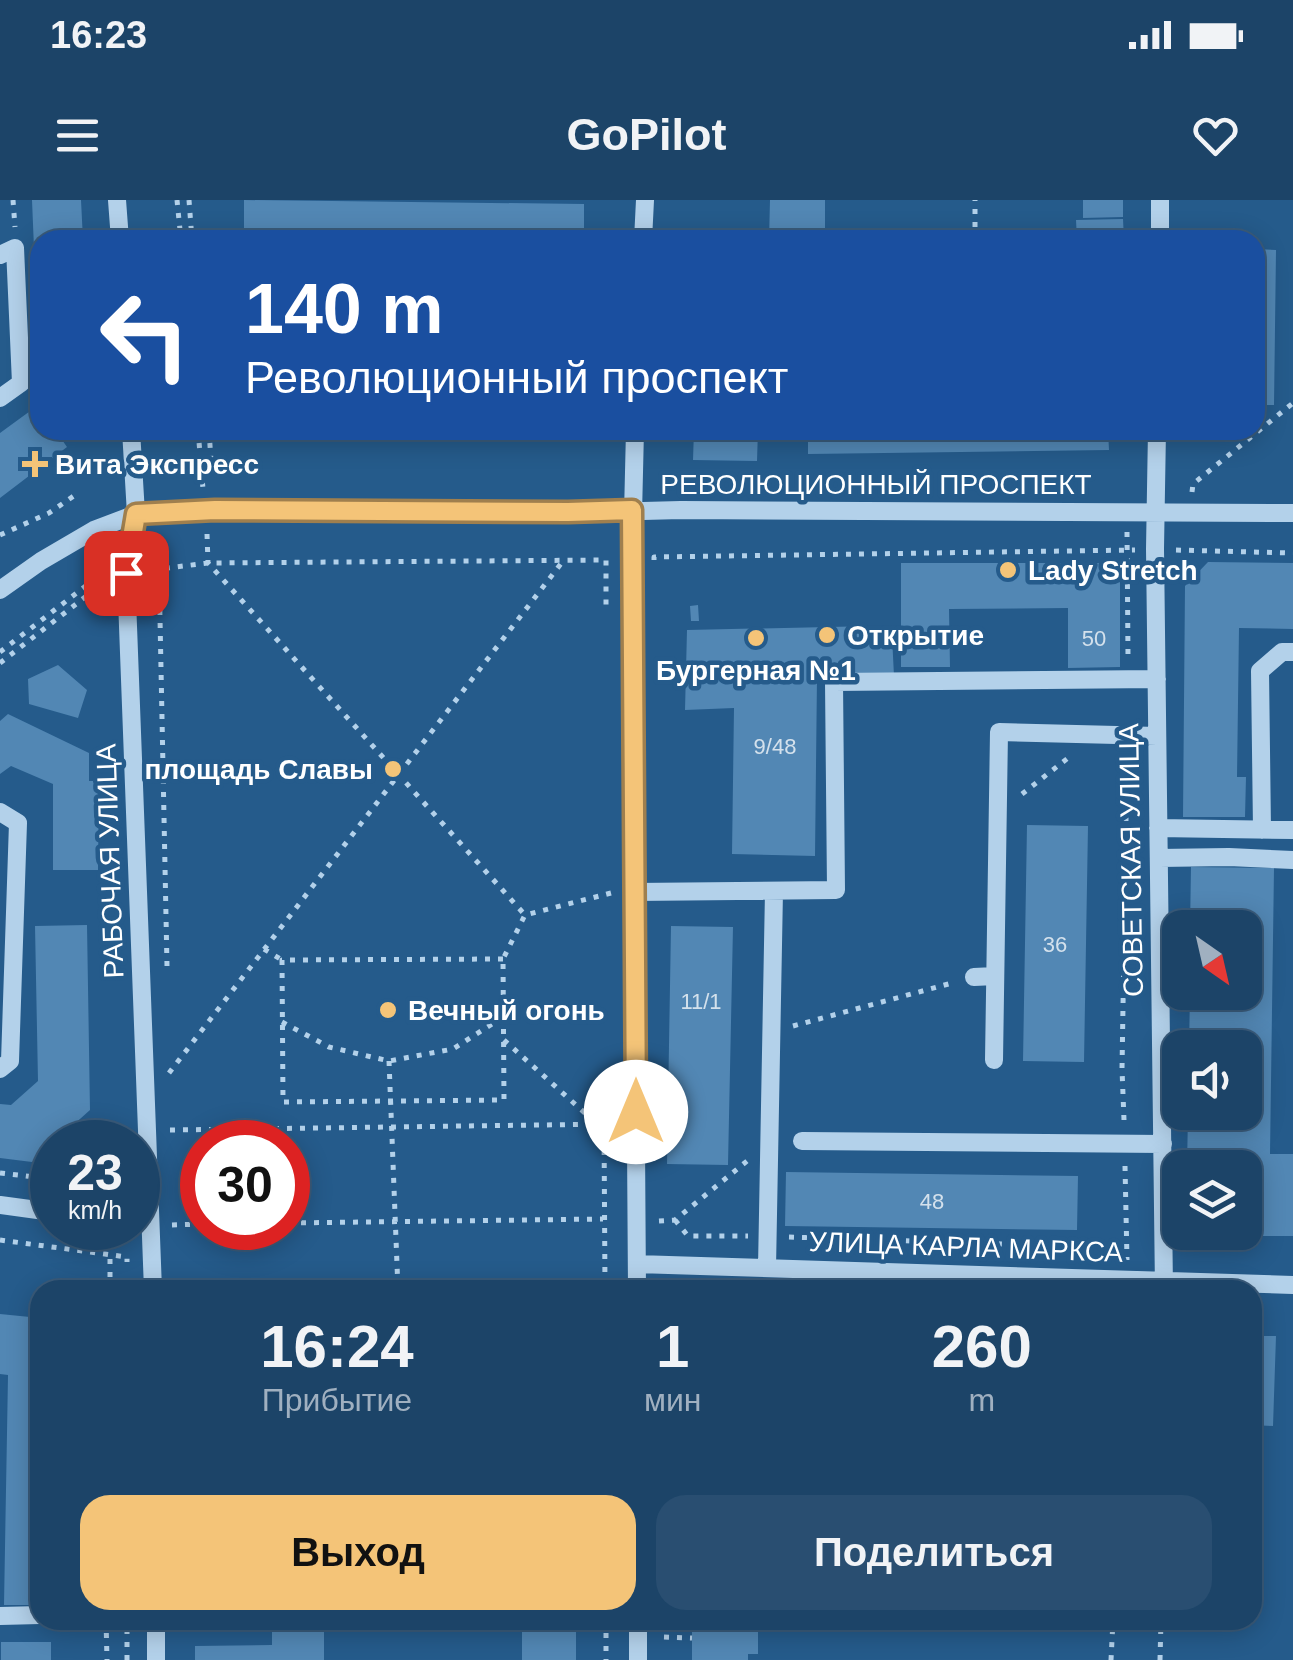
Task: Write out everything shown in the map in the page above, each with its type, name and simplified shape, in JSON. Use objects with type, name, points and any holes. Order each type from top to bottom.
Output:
[{"type":"street","points":[[118,200],[120,230]]},
{"type":"street","points":[[644,230],[645,200]]},
{"type":"street","points":[[1160,200],[1160,230]]},
{"type":"street","points":[[0,255],[15,248],[21,383],[0,398]]},
{"type":"street","name":"РАБОЧАЯ УЛИЦА","points":[[132,440],[136,514],[126,573],[141,1120]]},
{"type":"street","points":[[635,440],[637,1280]]},
{"type":"street","name":"СОВЕТСКАЯ УЛИЦА","points":[[1157,440],[1164,1280]]},
{"type":"street","name":"РЕВОЛЮЦИОННЫЙ ПРОСПЕКТ","points":[[0,590],[94,530],[136,514],[215,510],[1293,513]]},
{"type":"street","points":[[1262,830],[1260,671],[1282,652],[1293,652]]},
{"type":"street","points":[[634,892],[836,890],[834,682],[1156,679]]},
{"type":"street","points":[[994,1060],[1000,732],[1157,736]]},
{"type":"street","points":[[0,812],[18,823],[10,1061],[0,1069]]},
{"type":"street","points":[[1158,828],[1293,830]]},
{"type":"street","points":[[1159,858],[1293,860]]},
{"type":"street","points":[[767,1268],[774,891]]},
{"type":"street","points":[[974,977],[995,976]]},
{"type":"street","points":[[802,1141],[1163,1144]]},
{"type":"street","points":[[0,1206],[30,1209]]},
{"type":"street","name":"РАБОЧАЯ УЛИЦА","points":[[148,1250],[152,1280]]},
{"type":"street","name":"УЛИЦА КАРЛА МАРКСА","points":[[637,1264],[1047,1280]]},
{"type":"street","name":"УЛИЦА КАРЛА МАРКСА","points":[[1262,1284],[1293,1284]]},
{"type":"street","points":[[0,1616],[30,1614]]},
{"type":"street","points":[[156,1630],[156,1660]]},
{"type":"street","points":[[638,1630],[638,1660]]},
{"type":"path","points":[[177,200],[179,230]]},
{"type":"path","points":[[189,200],[191,230]]},
{"type":"path","points":[[974,230],[975,200]]},
{"type":"path","points":[[1265,426],[1293,403]]},
{"type":"path","points":[[199,440],[200,461]]},
{"type":"path","points":[[210,440],[212,462]]},
{"type":"path","points":[[1193,484],[1247,440]]},
{"type":"path","points":[[0,535],[49,513],[78,493]]},
{"type":"path","points":[[1126,512],[1128,680]]},
{"type":"path","points":[[654,557],[1155,549],[1293,553]]},
{"type":"path","points":[[167,976],[159,569],[208,562],[606,560]]},
{"type":"path","points":[[168,1054],[169,1073],[563,561]]},
{"type":"path","points":[[208,562],[525,915]]},
{"type":"path","points":[[0,652],[100,575]]},
{"type":"path","points":[[0,663],[102,584]]},
{"type":"path","points":[[998,812],[1098,734]]},
{"type":"path","points":[[1123,1108],[1128,735]]},
{"type":"path","points":[[282,960],[283,1102],[504,1100],[503,959],[525,915],[634,892]]},
{"type":"path","points":[[264,949],[282,960],[503,959]]},
{"type":"path","points":[[772,1032],[974,977]]},
{"type":"path","points":[[282,1022],[329,1047],[389,1061],[454,1049],[503,1017]]},
{"type":"path","points":[[504,1040],[601,1124],[605,1280]]},
{"type":"path","points":[[389,1061],[398,1280]]},
{"type":"path","points":[[170,1130],[614,1124]]},
{"type":"path","points":[[654,1221],[675,1220],[771,1142]]},
{"type":"path","points":[[0,1174],[30,1177]]},
{"type":"path","points":[[675,1220],[688,1236],[1126,1248],[1126,1214]]},
{"type":"path","points":[[310,1223],[603,1220]]},
{"type":"path","points":[[172,1225],[180,1225]]},
{"type":"path","points":[[0,1240],[127,1257]]},
{"type":"path","points":[[110,1255],[110,1280]]},
{"type":"path","points":[[106,1630],[107,1660]]},
{"type":"path","points":[[127,1630],[127,1660]]},
{"type":"path","points":[[606,1630],[606,1660]]},
{"type":"path","points":[[1111,1660],[1112,1630]]},
{"type":"path","points":[[1160,1660],[1161,1630]]},
{"type":"path","points":[[664,1637],[692,1638]]},
{"type":"building","points":[[32,200],[81,200],[82,230],[33,230]]},
{"type":"building","points":[[244,200],[584,204],[584,230],[244,230]]},
{"type":"building","points":[[770,200],[825,200],[825,230],[769,230]]},
{"type":"building","points":[[1083,200],[1123,200],[1123,217],[1083,218]]},
{"type":"building","points":[[1123,219],[1124,230],[1076,230],[1076,220]]},
{"type":"building","points":[[1265,249],[1276,250],[1274,405],[1265,405]]},
{"type":"building","points":[[30,411],[30,440],[62,440],[67,447],[0,498],[0,433]]},
{"type":"building","points":[[694,440],[758,440],[757,461],[693,460]]},
{"type":"building","points":[[808,440],[1108,440],[1109,450],[808,454]]},
{"type":"building","points":[[1208,562],[1293,563],[1293,629],[1239,628],[1237,777],[1246,777],[1245,817],[1183,817],[1185,586]]},
{"type":"building","points":[[901,563],[1120,563],[1120,667],[1068,668],[1068,608],[949,609],[950,667],[901,667]]},
{"type":"building","points":[[698,605],[699,621],[691,621],[690,606]]},
{"type":"building","points":[[873,626],[874,635],[892,636],[894,676],[817,677],[815,856],[732,854],[734,708],[685,710],[687,630]]},
{"type":"building","points":[[58,665],[87,690],[78,718],[29,704],[28,679]]},
{"type":"building","points":[[8,714],[89,753],[89,781],[99,781],[98,870],[53,870],[53,784],[11,766],[0,774],[0,721]]},
{"type":"building","points":[[1027,825],[1088,826],[1084,1062],[1023,1061]]},
{"type":"building","points":[[1191,867],[1274,868],[1270,1154],[1293,1154],[1293,1236],[1262,1236],[1262,1150],[1187,1150],[1188,1130],[1262,1130],[1262,1030],[1189,1030],[1190,1010],[1262,1010],[1262,910],[1190,910]]},
{"type":"building","points":[[87,925],[90,1110],[79,1120],[30,1120],[30,1162],[0,1158],[0,1104],[11,1105],[38,1081],[35,926]]},
{"type":"building","points":[[671,926],[733,927],[728,1165],[667,1164]]},
{"type":"building","points":[[786,1172],[1078,1176],[1077,1230],[785,1226]]},
{"type":"building","points":[[0,1314],[30,1317],[30,1605],[4,1605],[8,1375],[0,1374]]},
{"type":"building","points":[[1262,1336],[1276,1336],[1273,1426],[1262,1425]]},
{"type":"building","points":[[272,1630],[324,1630],[324,1660],[195,1660],[195,1646],[272,1645]]},
{"type":"building","points":[[522,1630],[576,1630],[576,1660],[522,1660]]},
{"type":"building","points":[[692,1630],[758,1630],[758,1654],[748,1654],[748,1660],[692,1660]]},
{"type":"building","points":[[1,1642],[51,1642],[51,1660],[1,1660]]},
{"type":"place","name":"Вита Экспресс","points":[[35,464]]},
{"type":"place","name":"Lady Stretch","points":[[1008,570]]},
{"type":"place","name":"Открытие","points":[[827,635]]},
{"type":"place","name":"Бургерная №1","points":[[756,638]]},
{"type":"place","name":"площадь Славы","points":[[393,769]]},
{"type":"place","name":"Вечный огонь","points":[[388,1010]]},
{"type":"route","points":[[126,573],[136,514],[215,510],[632,510],[636,1112]]}]
